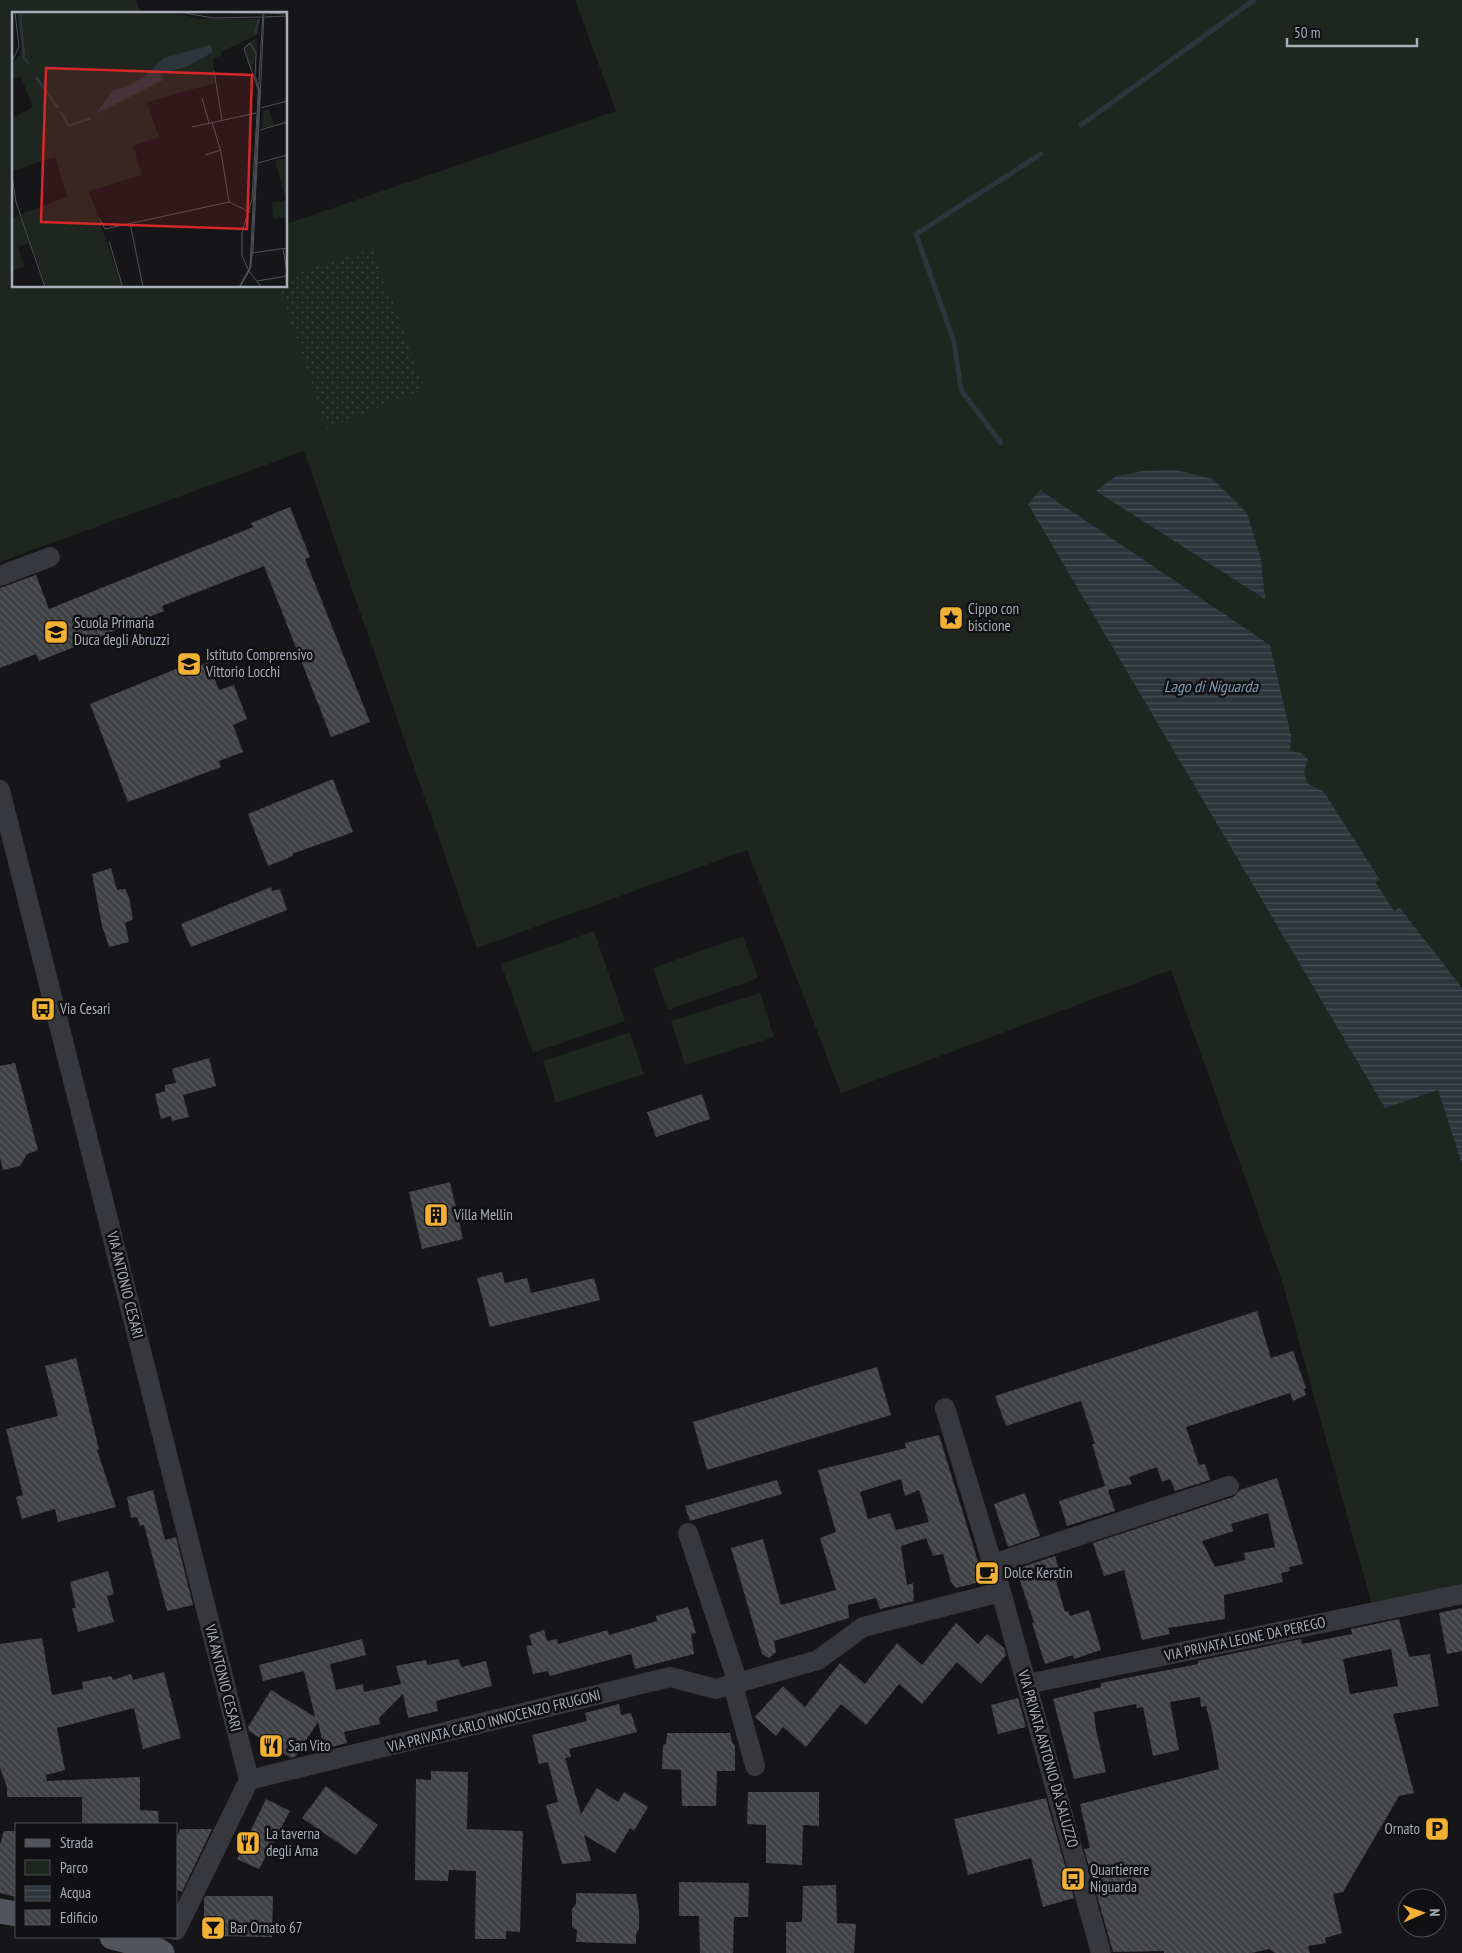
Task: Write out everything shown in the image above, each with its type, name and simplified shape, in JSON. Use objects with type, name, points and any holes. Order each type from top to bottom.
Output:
[{"type":"main road","points":[[0,1910],[15,1914]]},
{"type":"main road","points":[[116,1938],[151,1947],[162,1953]]},
{"type":"street","points":[[0,576],[50,557]]},
{"type":"street","name":"VIA ANTONIO CESARI","points":[[0,790],[7,845],[249,1780]]},
{"type":"street","name":"VIA PRIVATA ANTONIO DA SALUZZO","points":[[945,1408],[993,1564],[1101,1953]]},
{"type":"street","points":[[993,1564],[1229,1486]]},
{"type":"street","points":[[688,1533],[736,1684],[755,1766]]},
{"type":"street","name":"VIA PRIVATA CARLO INNOCENZO FRUGONI","points":[[249,1780],[670,1677],[716,1690],[818,1660],[863,1627],[1001,1592]]},
{"type":"street","name":"VIA PRIVATA LEONE DA PEREGO","points":[[1027,1684],[1462,1594]]},
{"type":"street","points":[[178,1926],[249,1780]]},
{"type":"street","points":[[167,1953],[173,1938]]},
{"type":"green space","points":[[0,0],[136,0],[140,12],[12,12],[12,288],[288,288],[288,223],[616,111],[575,0],[1462,0],[1462,1587],[1371,1602],[1282,1281],[1171,970],[841,1093],[747,850],[477,948],[304,451],[0,562]]},
{"type":"green space","points":[[373,249],[425,389],[327,428],[280,288],[288,288],[288,276]]},
{"type":"green space","points":[[594,931],[625,1021],[533,1053],[501,964]]},
{"type":"green space","points":[[743,936],[758,978],[668,1010],[653,968]]},
{"type":"green space","points":[[760,993],[774,1037],[685,1065],[671,1021]]},
{"type":"green space","points":[[630,1032],[644,1074],[556,1103],[543,1061]]},
{"type":"water","points":[[1176,470],[1213,479],[1247,513],[1261,559],[1265,599],[1096,491],[1116,476],[1144,471]]},
{"type":"water","name":"Lago di Niguarda","points":[[1040,490],[1270,645],[1291,736],[1290,751],[1301,753],[1308,759],[1304,771],[1307,783],[1324,792],[1380,880],[1375,882],[1394,911],[1400,908],[1462,988],[1462,1164],[1438,1090],[1385,1108],[1028,504]]},
{"type":"building","name":"Scuola Primaria Duca degli Abruzzi","points":[[290,507],[310,557],[305,559],[370,722],[331,737],[264,566],[162,606],[164,611],[39,661],[36,654],[0,668],[0,588],[36,575],[49,609],[253,527],[251,523]]},
{"type":"building","points":[[208,662],[219,690],[234,685],[247,719],[233,725],[243,752],[219,761],[221,767],[128,802],[90,704],[181,667],[184,673]]},
{"type":"building","points":[[333,779],[353,832],[292,854],[293,856],[268,866],[248,814]]},
{"type":"building","points":[[111,868],[117,890],[125,889],[129,897],[133,919],[125,923],[129,942],[109,947],[102,926],[92,874]]},
{"type":"building","points":[[271,887],[272,891],[280,889],[287,910],[191,947],[181,924]]},
{"type":"building","points":[[209,1058],[216,1086],[183,1095],[189,1117],[172,1121],[171,1116],[161,1119],[155,1094],[165,1091],[165,1085],[176,1083],[172,1069]]},
{"type":"building","points":[[15,1063],[38,1150],[27,1154],[20,1166],[3,1170],[0,1158],[0,1066]]},
{"type":"building","points":[[702,1094],[710,1119],[656,1137],[647,1112]]},
{"type":"building","name":"Villa Mellin","points":[[450,1182],[463,1239],[422,1249],[409,1192]]},
{"type":"building","points":[[502,1272],[505,1283],[527,1278],[531,1293],[594,1278],[600,1300],[490,1327],[477,1278]]},
{"type":"building","points":[[1257,1311],[1271,1358],[1293,1351],[1306,1388],[1304,1389],[1306,1395],[1293,1401],[1290,1393],[1186,1427],[1199,1465],[1205,1464],[1210,1480],[1175,1491],[1170,1479],[1162,1482],[1157,1467],[1129,1477],[1132,1484],[1108,1490],[1115,1511],[1067,1526],[1059,1501],[1105,1486],[1092,1444],[1095,1444],[1081,1401],[1006,1426],[995,1396]]},
{"type":"building","points":[[76,1358],[99,1449],[97,1450],[116,1507],[58,1522],[55,1509],[22,1519],[16,1497],[23,1495],[6,1429],[58,1416],[45,1366]]},
{"type":"building","points":[[877,1367],[891,1415],[707,1470],[693,1422]]},
{"type":"building","points":[[939,1435],[984,1581],[956,1588],[951,1582],[943,1554],[933,1556],[926,1538],[901,1546],[907,1585],[913,1583],[914,1601],[880,1609],[876,1598],[848,1605],[849,1618],[774,1641],[776,1652],[769,1658],[762,1654],[731,1548],[763,1539],[781,1605],[836,1590],[820,1538],[836,1532],[818,1470],[906,1448],[905,1443]],"holes":[[[901,1479],[905,1496],[919,1490],[929,1522],[896,1530],[890,1513],[868,1519],[860,1492]]]},
{"type":"building","points":[[1277,1478],[1303,1564],[1289,1567],[1290,1571],[1281,1573],[1283,1582],[1224,1595],[1225,1619],[1168,1628],[1170,1634],[1142,1640],[1124,1570],[1104,1576],[1093,1543],[1233,1497],[1240,1490]],"holes":[[[1268,1513],[1275,1547],[1244,1553],[1245,1560],[1215,1567],[1202,1541],[1234,1531],[1231,1524]]]},
{"type":"building","points":[[777,1480],[782,1494],[690,1521],[685,1506]]},
{"type":"building","points":[[153,1490],[165,1540],[176,1537],[193,1605],[167,1611],[144,1525],[140,1526],[137,1517],[131,1518],[127,1497]]},
{"type":"building","points":[[1025,1493],[1040,1536],[1008,1547],[994,1504]]},
{"type":"building","points":[[1055,1556],[1062,1579],[1056,1581],[1065,1612],[1068,1611],[1070,1616],[1089,1610],[1101,1650],[1074,1659],[1073,1655],[1045,1664],[1032,1623],[1034,1622],[1016,1569]]},
{"type":"building","points":[[108,1571],[114,1594],[107,1596],[114,1622],[78,1632],[72,1608],[76,1608],[70,1582]]},
{"type":"building","points":[[688,1607],[696,1633],[691,1634],[694,1654],[635,1669],[631,1654],[550,1676],[548,1671],[533,1674],[526,1646],[532,1645],[529,1635],[544,1630],[547,1641],[557,1639],[558,1644],[608,1630],[609,1635],[657,1621],[656,1616]]},
{"type":"building","points":[[1462,1608],[1462,1651],[1447,1654],[1439,1613]]},
{"type":"building","points":[[1399,1619],[1409,1657],[1430,1654],[1439,1706],[1393,1714],[1414,1793],[1399,1796],[1343,1892],[1333,1894],[1342,1933],[1325,1938],[1326,1943],[1308,1946],[1310,1953],[1275,1953],[1269,1949],[1252,1953],[1113,1952],[1084,1849],[1090,1848],[1080,1804],[1219,1769],[1212,1729],[1206,1706],[1201,1707],[1200,1697],[1170,1702],[1179,1750],[1153,1756],[1143,1707],[1137,1708],[1136,1704],[1094,1712],[1096,1730],[1106,1772],[1074,1779],[1053,1699],[1101,1687],[1101,1683],[1198,1664],[1198,1661],[1301,1639],[1302,1644],[1352,1634],[1351,1629]],"holes":[[[1391,1649],[1398,1686],[1350,1694],[1343,1659]]]},
{"type":"building","points":[[956,1623],[978,1644],[987,1634],[1004,1648],[1006,1655],[981,1684],[957,1662],[922,1704],[899,1684],[866,1725],[841,1704],[806,1747],[783,1727],[776,1736],[755,1717],[783,1686],[805,1707],[840,1663],[865,1684],[897,1643],[922,1665]]},
{"type":"building","points":[[42,1638],[52,1695],[83,1689],[82,1682],[111,1676],[113,1680],[131,1674],[133,1680],[164,1672],[181,1738],[143,1749],[134,1708],[57,1728],[65,1770],[46,1775],[47,1781],[140,1777],[140,1810],[158,1811],[159,1823],[82,1823],[82,1797],[7,1797],[7,1787],[0,1768],[0,1644]]},
{"type":"building","points":[[362,1639],[366,1655],[330,1664],[336,1690],[363,1684],[364,1692],[401,1684],[396,1666],[426,1660],[427,1665],[458,1659],[462,1667],[486,1661],[492,1686],[436,1701],[438,1711],[408,1718],[403,1694],[379,1718],[380,1724],[344,1732],[347,1743],[324,1749],[318,1722],[296,1756],[291,1758],[249,1731],[248,1727],[271,1690],[315,1717],[304,1671],[263,1681],[259,1665]]},
{"type":"building","points":[[1018,1698],[1026,1727],[998,1734],[991,1705]]},
{"type":"building","points":[[619,1704],[621,1715],[631,1713],[637,1732],[569,1749],[571,1757],[565,1758],[581,1814],[597,1788],[618,1802],[624,1792],[648,1807],[634,1831],[630,1828],[615,1853],[584,1835],[591,1861],[562,1864],[546,1805],[558,1802],[548,1762],[539,1764],[532,1735],[587,1721],[585,1713]]},
{"type":"building","points":[[667,1733],[730,1733],[735,1746],[735,1771],[717,1771],[716,1806],[682,1806],[681,1770],[662,1769],[663,1745],[666,1744]]},
{"type":"building","points":[[431,1771],[468,1772],[467,1829],[523,1831],[520,1932],[506,1931],[506,1939],[475,1939],[476,1871],[449,1870],[448,1881],[415,1880],[416,1779],[431,1780]]},
{"type":"building","points":[[326,1786],[378,1825],[356,1855],[302,1818]]},
{"type":"building","points":[[748,1792],[819,1792],[819,1826],[803,1825],[802,1865],[766,1863],[766,1825],[747,1824]]},
{"type":"building","points":[[1046,1798],[1074,1898],[1043,1907],[1031,1858],[968,1875],[954,1819]]},
{"type":"building","points":[[266,1799],[290,1811],[259,1869],[237,1859]]},
{"type":"building","points":[[180,1829],[212,1829],[182,1892],[178,1890],[178,1834]]},
{"type":"building","points":[[4,1831],[15,1831],[15,1897],[0,1893],[0,1844]]},
{"type":"building","points":[[679,1882],[749,1883],[748,1917],[734,1917],[733,1953],[700,1953],[699,1916],[679,1916]]},
{"type":"building","points":[[836,1885],[837,1923],[856,1924],[854,1953],[786,1953],[786,1922],[802,1922],[803,1886]]},
{"type":"building","points":[[576,1893],[636,1894],[639,1911],[639,1929],[636,1934],[636,1944],[576,1942],[577,1930],[572,1927],[572,1909],[576,1904]]},
{"type":"building","points":[[206,1896],[273,1896],[272,1937],[204,1936],[204,1899]]},
{"type":"waterway","points":[[1081,125],[1254,0]]},
{"type":"waterway","points":[[1001,443],[961,390],[954,342],[916,234],[1041,154]]},
{"type":"place","name":"Cippo con biscione","points":[[951,618]]},
{"type":"place","name":"Scuola Primaria Duca degli Abruzzi","points":[[56,632]]},
{"type":"place","name":"Istituto Comprensivo Vittorio Locchi","points":[[189,664]]},
{"type":"place","name":"Via Cesari","points":[[43,1009]]},
{"type":"place","name":"Villa Mellin","points":[[436,1215]]},
{"type":"place","name":"Dolce Kerstin","points":[[987,1573]]},
{"type":"place","name":"San Vito","points":[[271,1746]]},
{"type":"place","name":"Ornato","points":[[1437,1829]]},
{"type":"place","name":"La taverna degli Arna","points":[[248,1843]]},
{"type":"place","name":"Quartierere Niguarda","points":[[1073,1879]]},
{"type":"place","name":"Bar Ornato 67","points":[[213,1928]]}]
